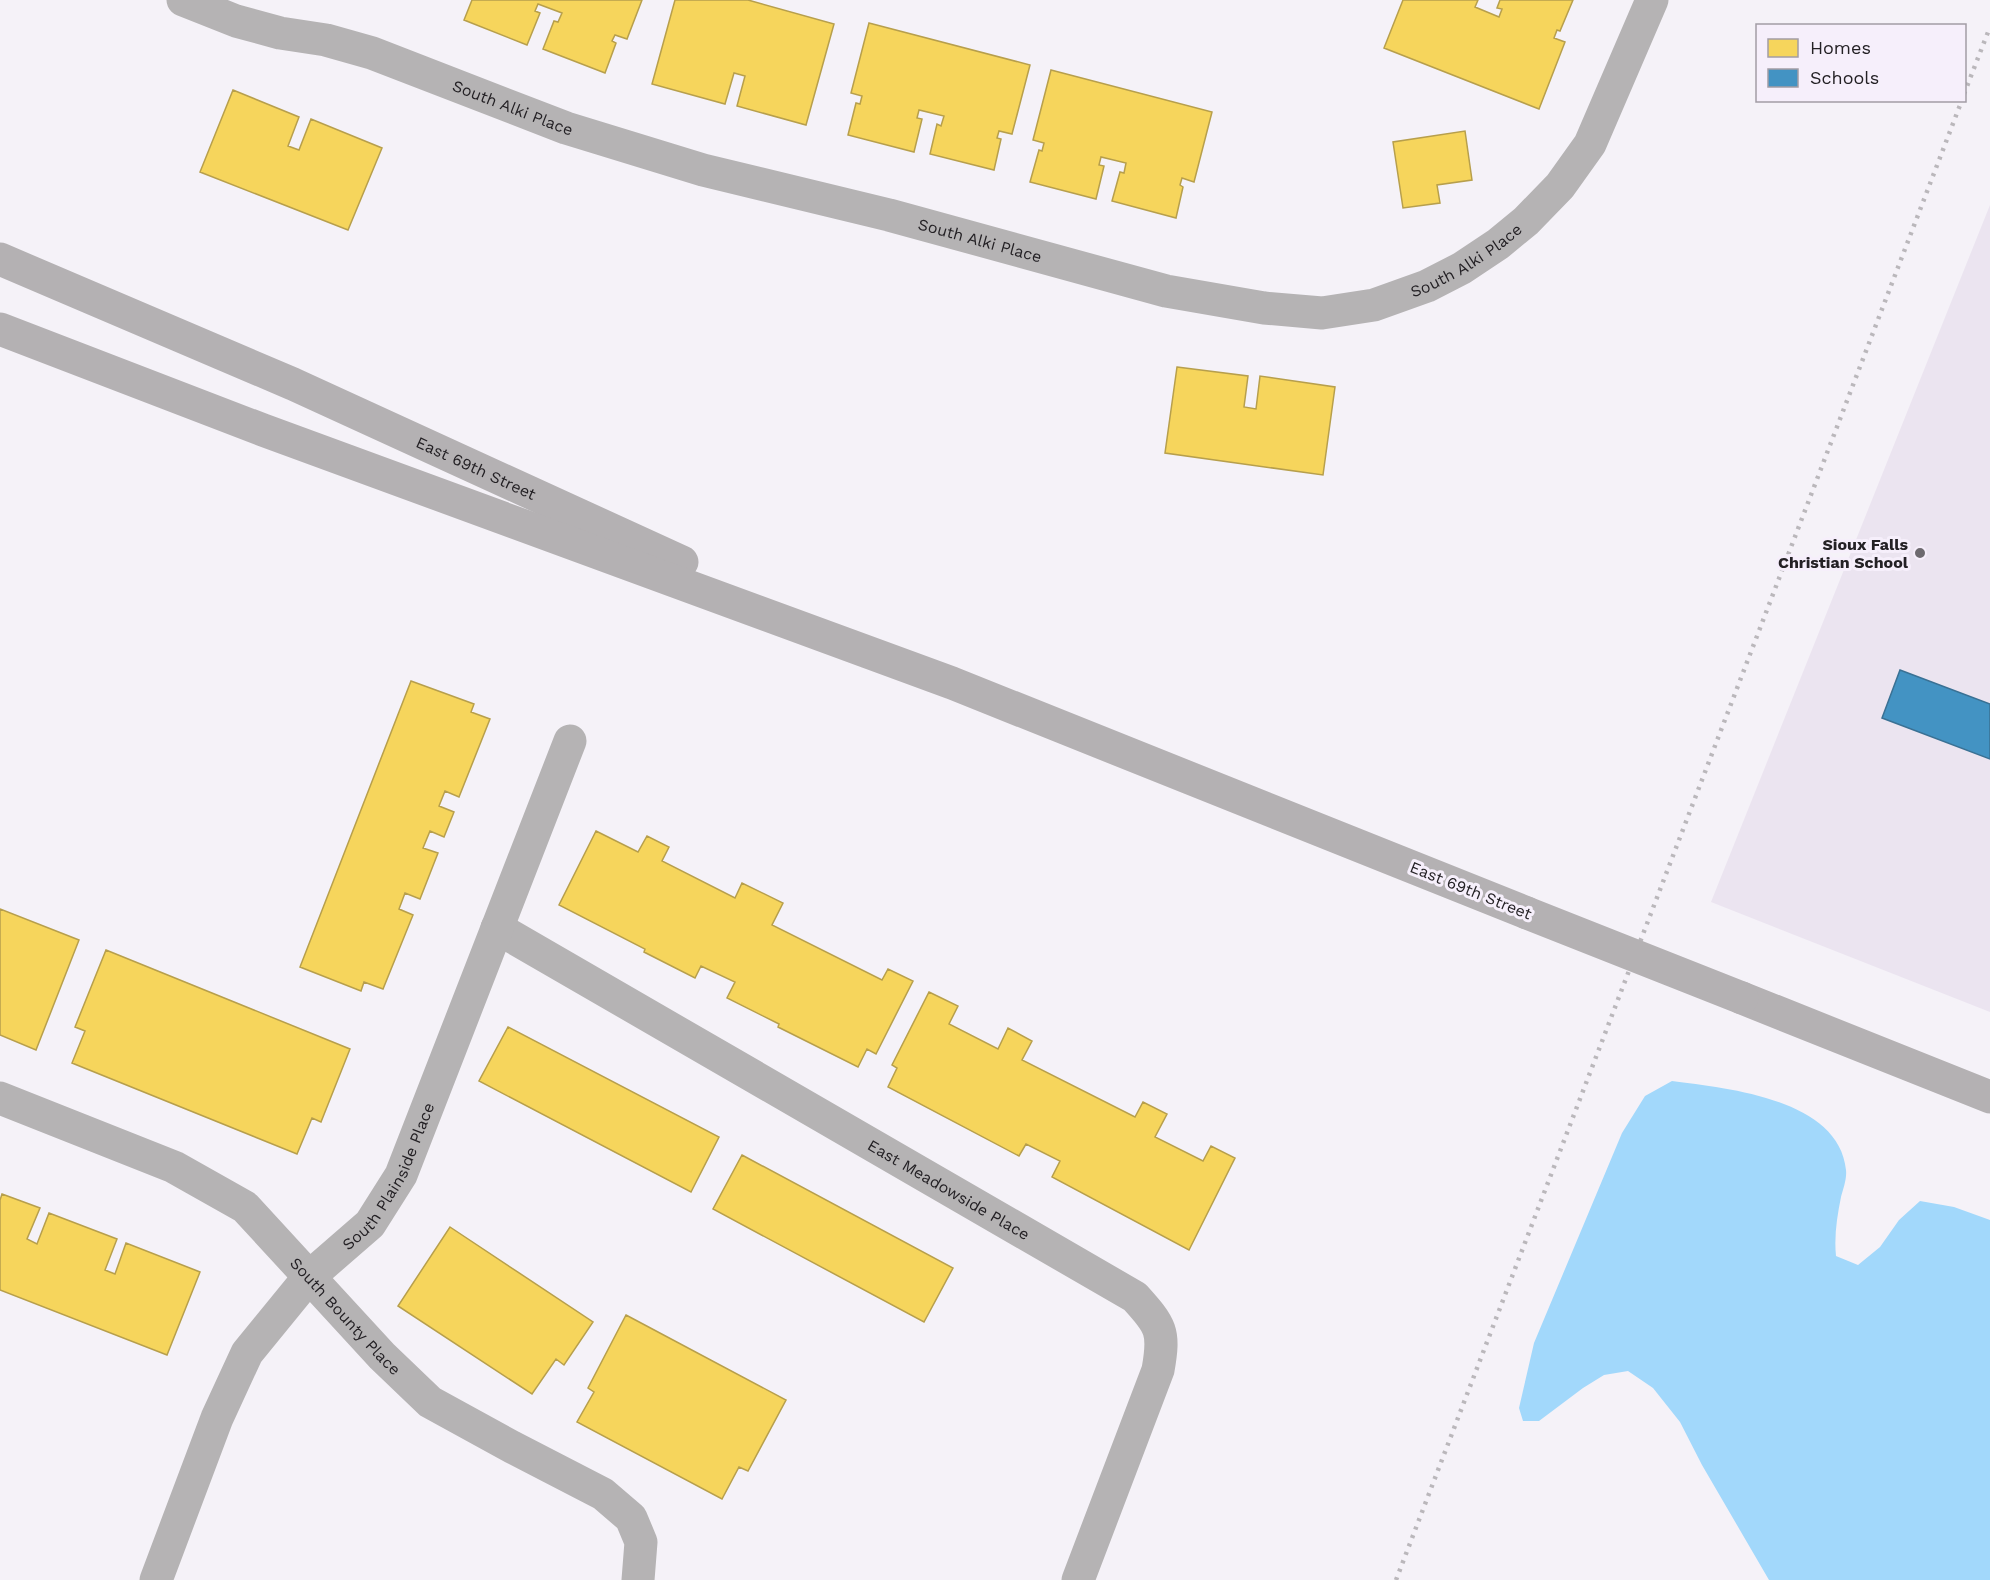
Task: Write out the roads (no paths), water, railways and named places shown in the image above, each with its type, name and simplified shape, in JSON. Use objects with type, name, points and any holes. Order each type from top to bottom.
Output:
[{"type":"main road","name":"East 69th Street","points":[[0,259],[293,384],[619,534],[952,683]]},
{"type":"main road","name":"East 69th Street","points":[[0,329],[274,435],[952,683],[1990,1097]]},
{"type":"street","name":"South Alki Place","points":[[183,0],[236,21],[280,33],[326,40],[372,53],[566,128],[703,170],[889,215],[1166,291],[1264,308],[1322,313],[1374,305],[1426,286],[1462,268],[1498,244],[1526,221],[1560,186],[1590,144],[1652,0]]},
{"type":"street","name":"South Plainside Place","points":[[156,1580],[217,1418],[248,1353],[309,1277],[370,1224],[400,1175],[570,741]]},
{"type":"street","name":"East Meadowside Place","points":[[497,928],[1135,1297],[1156,1320],[1163,1344],[1158,1370],[1078,1580]]},
{"type":"street","name":"South Bounty Place","points":[[0,1098],[174,1167],[245,1207],[382,1356],[430,1402],[603,1494],[631,1518],[641,1542],[638,1580]]},
{"type":"water","points":[[1672,1081],[1721,1088],[1777,1102],[1802,1112],[1824,1127],[1839,1146],[1846,1170],[1836,1226],[1836,1256],[1858,1265],[1880,1247],[1899,1220],[1920,1201],[1954,1207],[1990,1220],[1990,1580],[1769,1580],[1702,1465],[1680,1422],[1653,1388],[1628,1371],[1604,1375],[1539,1421],[1523,1421],[1519,1408],[1534,1343],[1622,1133],[1645,1096]]},
{"type":"railway","points":[[1966,89],[1990,27]]},
{"type":"railway","points":[[1396,1580],[1961,102]]},
{"type":"place","name":"Sioux Falls Christian School","points":[[1920,553]]}]
